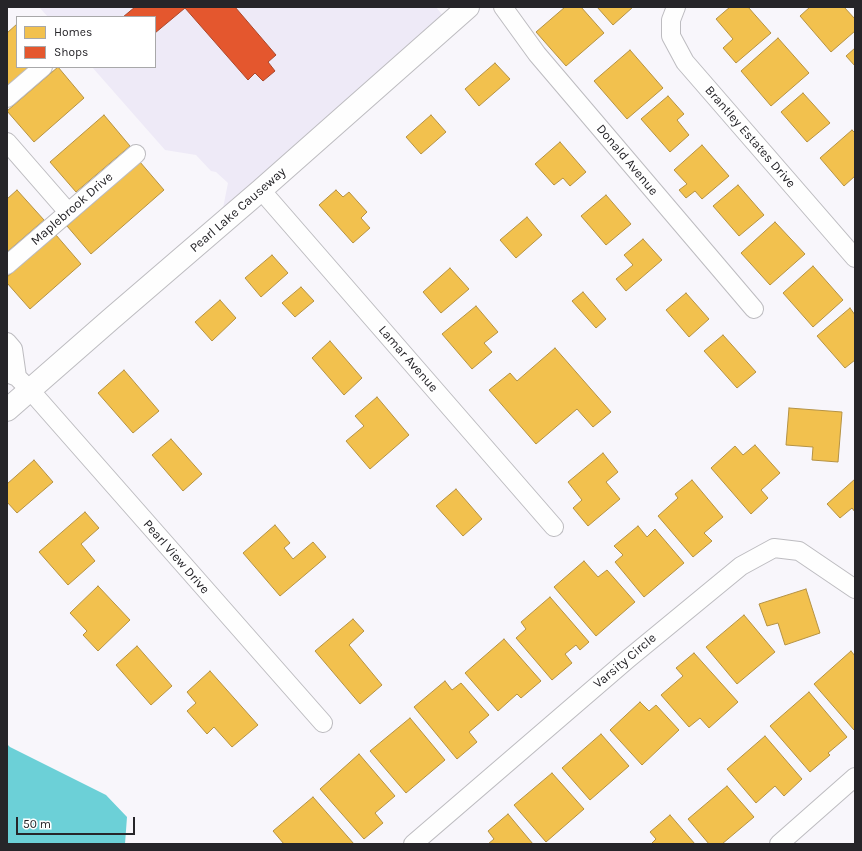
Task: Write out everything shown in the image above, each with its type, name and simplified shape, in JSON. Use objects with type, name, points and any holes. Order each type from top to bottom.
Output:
[{"type":"street","name":"Donald Avenue","points":[[503,7],[537,54],[754,309]]},
{"type":"street","name":"Brantley Estates Drive","points":[[676,7],[671,20],[671,36],[685,62],[855,258]]},
{"type":"street","name":"Pearl Lake Causeway","points":[[7,410],[18,380],[261,190],[463,9]]},
{"type":"street","points":[[7,98],[42,68]]},
{"type":"street","points":[[7,142],[68,212]]},
{"type":"street","name":"Maplebrook Drive","points":[[7,265],[136,154]]},
{"type":"street","name":"Lamar Avenue","points":[[261,190],[554,527]]},
{"type":"street","points":[[7,342],[13,349],[18,380]]},
{"type":"street","name":"Pearl View Drive","points":[[18,380],[323,723]]},
{"type":"street","name":"Varsity Circle","points":[[413,844],[628,659],[741,566],[774,548],[799,551],[855,589]]},
{"type":"street","points":[[779,844],[855,777]]},
{"type":"shaded area","points":[[39,7],[436,7],[444,17],[225,211],[223,208],[228,183],[216,172],[211,171],[196,155],[165,150],[93,68],[156,68],[156,16],[47,16]]},
{"type":"water","points":[[7,744],[10,747],[106,795],[127,817],[125,844],[7,844]]},
{"type":"building: Homes","points":[[565,7],[581,7],[604,33],[566,66],[536,32]]},
{"type":"building: Homes","points":[[597,7],[633,7],[613,25]]},
{"type":"building: Homes","points":[[730,7],[748,7],[771,33],[736,63],[723,48],[733,39],[716,19]]},
{"type":"building: Homes","points":[[810,7],[844,7],[855,19],[855,31],[831,52],[800,16]]},
{"type":"building: Homes","points":[[16,25],[16,68],[29,68],[7,87],[7,33]]},
{"type":"building: Homes","points":[[778,38],[809,73],[771,106],[741,71]]},
{"type":"building: Homes","points":[[855,48],[855,66],[846,56]]},
{"type":"building: Homes","points":[[630,50],[663,88],[627,119],[594,81]]},
{"type":"building: Homes","points":[[495,63],[510,79],[479,106],[465,89]]},
{"type":"building: Homes","points":[[57,68],[59,68],[84,98],[34,142],[7,111]]},
{"type":"building: Homes","points":[[803,93],[830,123],[807,142],[781,112]]},
{"type":"building: Homes","points":[[668,96],[684,114],[677,120],[689,135],[670,152],[641,119]]},
{"type":"building: Homes","points":[[104,115],[130,146],[76,192],[50,162]]},
{"type":"building: Homes","points":[[431,115],[446,132],[421,154],[406,137]]},
{"type":"building: Homes","points":[[852,130],[855,133],[855,176],[844,186],[820,158]]},
{"type":"building: Homes","points":[[560,142],[586,172],[570,186],[563,178],[554,185],[535,164]]},
{"type":"building: Homes","points":[[702,145],[729,176],[702,199],[695,191],[686,198],[679,190],[687,184],[674,170]]},
{"type":"building: Homes","points":[[140,162],[164,190],[91,254],[67,226]]},
{"type":"building: Homes","points":[[738,185],[764,215],[739,236],[713,206]]},
{"type":"building: Homes","points":[[17,190],[44,220],[7,252],[7,199]]},
{"type":"building: Homes","points":[[336,190],[343,197],[349,192],[367,212],[361,218],[370,228],[353,243],[319,205]]},
{"type":"building: Homes","points":[[606,195],[631,224],[606,245],[581,216]]},
{"type":"building: Homes","points":[[527,217],[542,235],[516,258],[500,240]]},
{"type":"building: Homes","points":[[775,222],[805,254],[770,285],[741,253]]},
{"type":"building: Homes","points":[[56,235],[81,264],[30,309],[7,283],[7,277]]},
{"type":"building: Homes","points":[[643,239],[662,260],[626,291],[616,279],[633,265],[624,255]]},
{"type":"building: Homes","points":[[272,255],[288,273],[261,297],[245,278]]},
{"type":"building: Homes","points":[[813,266],[843,300],[813,327],[783,293]]},
{"type":"building: Homes","points":[[450,268],[469,289],[441,313],[423,292]]},
{"type":"building: Homes","points":[[301,287],[314,301],[295,317],[282,303]]},
{"type":"building: Homes","points":[[583,292],[606,319],[596,328],[572,301]]},
{"type":"building: Homes","points":[[686,293],[709,319],[689,337],[666,310]]},
{"type":"building: Homes","points":[[220,300],[236,318],[212,341],[195,322]]},
{"type":"building: Homes","points":[[476,306],[498,332],[484,343],[492,352],[472,369],[442,334]]},
{"type":"building: Homes","points":[[850,308],[855,315],[855,360],[845,368],[817,336]]},
{"type":"building: Homes","points":[[723,335],[756,372],[737,388],[704,351]]},
{"type":"building: Homes","points":[[330,341],[362,378],[344,395],[312,358]]},
{"type":"building: Homes","points":[[555,348],[611,412],[593,427],[577,409],[536,444],[489,390],[510,373],[517,381]]},
{"type":"building: Homes","points":[[124,370],[159,411],[133,433],[98,393]]},
{"type":"building: Homes","points":[[377,397],[409,435],[370,469],[346,441],[364,426],[355,416]]},
{"type":"building: Homes","points":[[789,408],[842,412],[838,462],[812,460],[813,447],[786,445]]},
{"type":"building: Homes","points":[[171,439],[202,474],[183,491],[152,455]]},
{"type":"building: Homes","points":[[755,445],[780,473],[761,490],[768,498],[751,514],[711,468],[735,446],[743,455]]},
{"type":"building: Homes","points":[[603,453],[618,472],[606,482],[620,499],[588,526],[573,508],[582,500],[568,482]]},
{"type":"building: Homes","points":[[34,460],[53,482],[17,513],[7,502],[7,484]]},
{"type":"building: Homes","points":[[855,479],[855,512],[852,508],[840,518],[827,504]]},
{"type":"building: Homes","points":[[692,480],[723,517],[704,533],[712,541],[693,557],[658,516],[678,498],[675,494]]},
{"type":"building: Homes","points":[[456,489],[482,519],[463,536],[436,506]]},
{"type":"building: Homes","points":[[85,512],[99,528],[81,544],[95,561],[68,585],[39,552]]},
{"type":"building: Homes","points":[[275,525],[290,543],[284,548],[293,559],[313,542],[326,557],[280,596],[243,553]]},
{"type":"building: Homes","points":[[638,526],[647,537],[655,529],[684,563],[644,597],[615,562],[623,555],[614,546]]},
{"type":"building: Homes","points":[[584,561],[598,577],[607,570],[635,602],[596,636],[554,587]]},
{"type":"building: Homes","points":[[98,586],[130,620],[98,651],[83,635],[87,631],[70,613]]},
{"type":"building: Homes","points":[[806,589],[820,633],[785,645],[778,623],[767,626],[759,604]]},
{"type":"building: Homes","points":[[550,597],[589,642],[580,650],[576,645],[565,654],[572,663],[552,680],[516,638],[526,629],[521,622]]},
{"type":"building: Homes","points":[[744,615],[775,652],[737,684],[706,647]]},
{"type":"building: Homes","points":[[353,619],[364,631],[349,645],[382,685],[360,704],[315,651]]},
{"type":"building: Homes","points":[[504,639],[541,681],[521,698],[517,694],[498,711],[465,673]]},
{"type":"building: Homes","points":[[137,646],[172,686],[151,705],[116,665]]},
{"type":"building: Homes","points":[[851,651],[855,656],[854,730],[814,684]]},
{"type":"building: Homes","points":[[694,653],[738,702],[709,728],[700,718],[689,727],[661,695],[683,676],[676,668]]},
{"type":"building: Homes","points":[[210,671],[258,725],[232,747],[214,727],[207,734],[187,711],[196,703],[187,692]]},
{"type":"building: Homes","points":[[445,681],[452,690],[461,683],[489,715],[469,732],[477,742],[457,759],[414,707]]},
{"type":"building: Homes","points":[[809,692],[847,737],[828,753],[830,755],[810,772],[770,726]]},
{"type":"building: Homes","points":[[640,702],[649,711],[656,705],[679,730],[642,765],[610,730]]},
{"type":"building: Homes","points":[[410,718],[445,760],[406,793],[370,751]]},
{"type":"building: Homes","points":[[601,734],[629,766],[590,800],[562,768]]},
{"type":"building: Homes","points":[[765,736],[802,779],[784,796],[775,786],[756,803],[727,769]]},
{"type":"building: Homes","points":[[359,754],[395,796],[375,813],[383,823],[364,839],[320,789]]},
{"type":"building: Homes","points":[[552,773],[584,809],[546,842],[514,805]]},
{"type":"building: Homes","points":[[727,786],[754,817],[722,844],[709,844],[688,819]]},
{"type":"building: Homes","points":[[313,797],[354,844],[284,844],[273,831]]},
{"type":"building: Homes","points":[[508,814],[533,844],[488,844],[494,839],[488,831]]},
{"type":"building: Homes","points":[[670,815],[695,844],[651,844],[656,839],[650,832]]},
{"type":"building: Shops","points":[[135,7],[235,7],[276,55],[268,62],[275,71],[263,81],[255,73],[248,80],[185,8],[156,32],[156,16],[124,16]]}]
